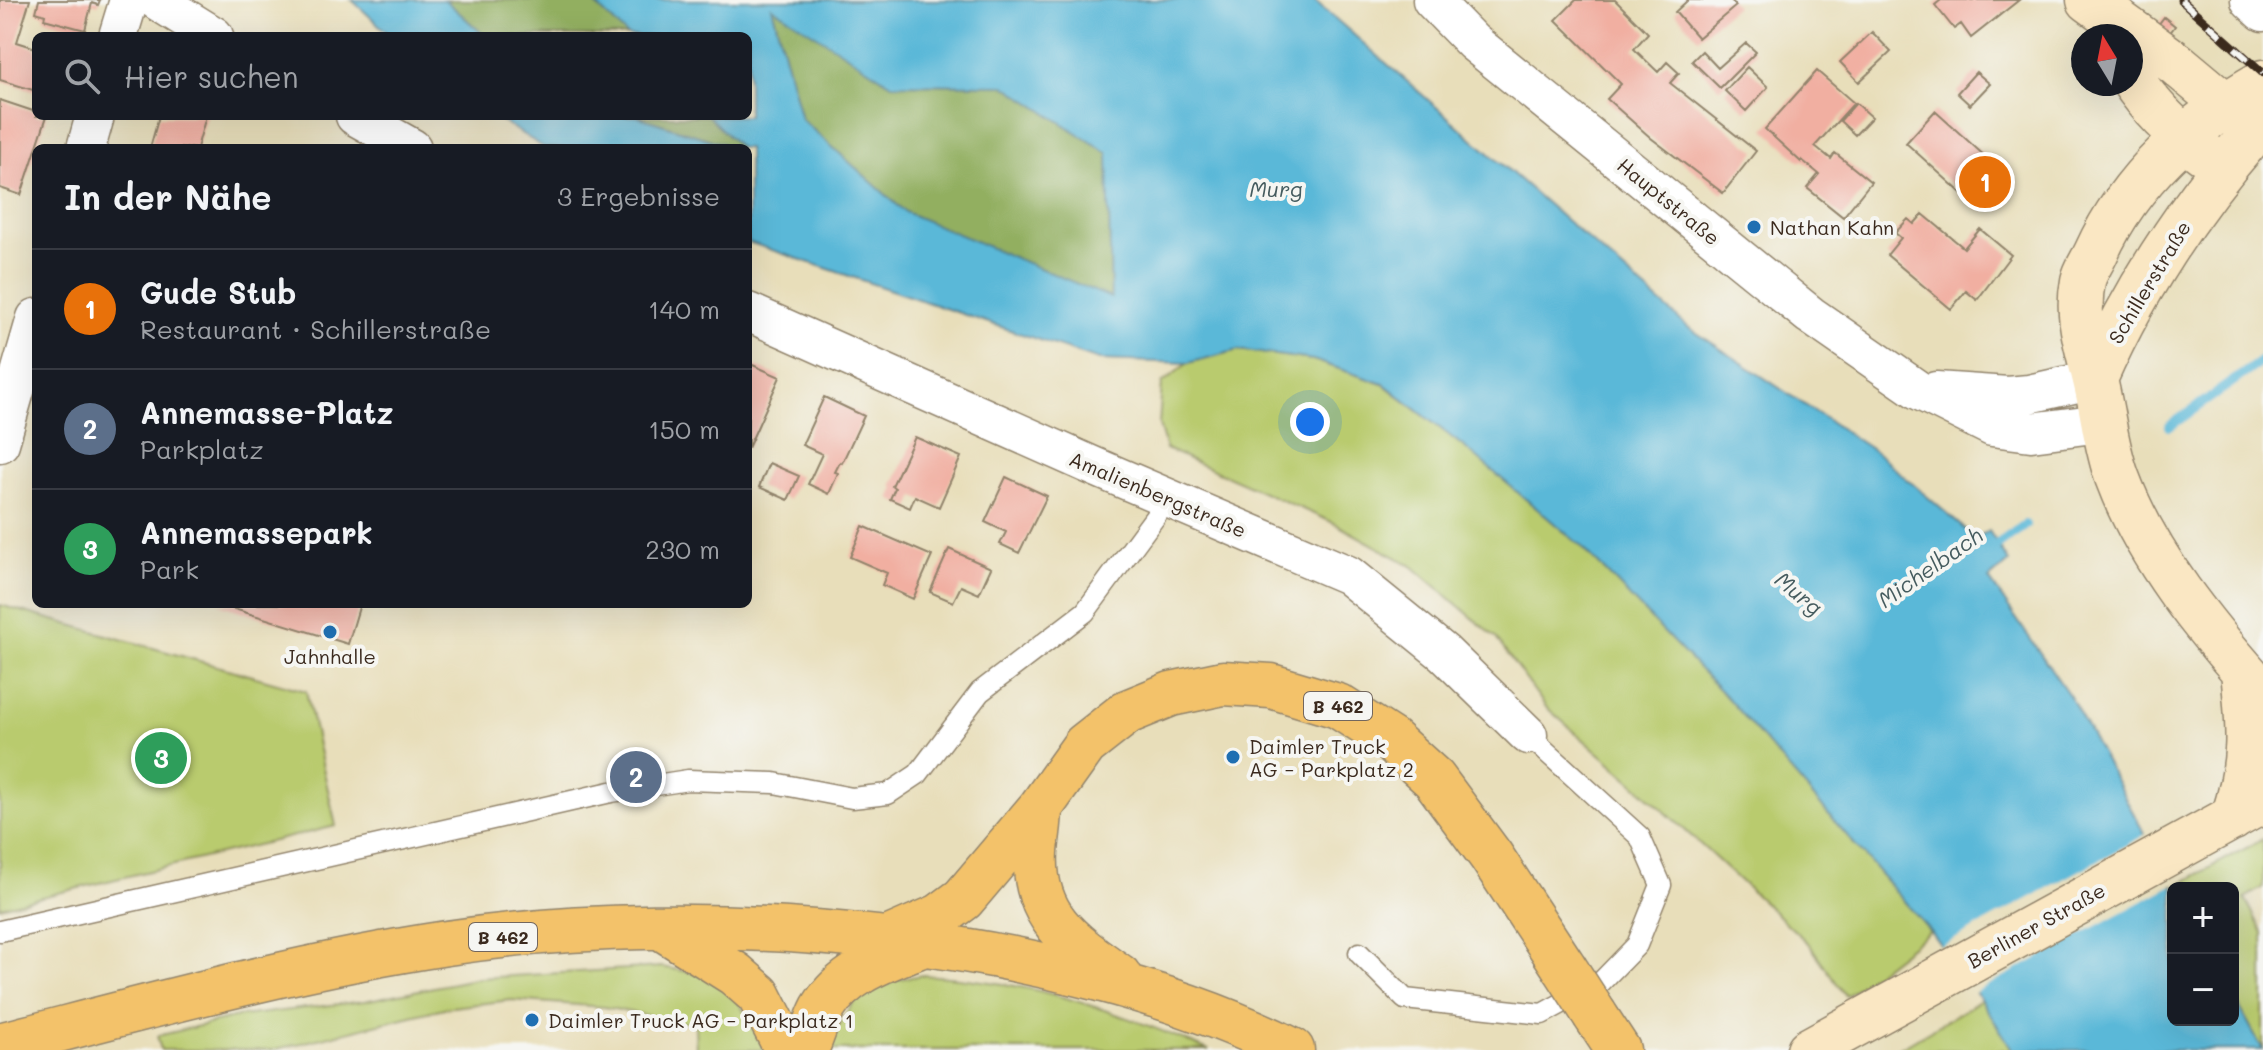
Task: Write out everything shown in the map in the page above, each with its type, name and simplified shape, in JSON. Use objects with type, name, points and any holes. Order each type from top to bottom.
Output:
[{"type":"main road","points":[[2088,0],[2101,24]]},
{"type":"main road","points":[[2088,0],[2248,119]]},
{"type":"main road","name":"Schillerstraße","points":[[2095,379],[2119,324],[2149,274],[2202,197],[2226,169],[2263,82]]},
{"type":"main road","points":[[2143,95],[2182,137],[2226,169]]},
{"type":"main road","name":"Schillerstraße","points":[[2095,379],[2081,330],[2083,280],[2105,233],[2141,183],[2182,137],[2248,119]]},
{"type":"main road","points":[[2095,379],[2101,423],[2116,475],[2134,517],[2169,576],[2253,682],[2249,755],[2245,782],[2234,817]]},
{"type":"main road","name":"B 462","points":[[806,1050],[824,1007],[846,982],[963,899],[1040,808],[1085,745],[1127,712],[1171,694],[1223,683],[1271,686],[1338,706],[1391,740],[1434,779],[1491,856],[1607,1032]]},
{"type":"main road","name":"B 462","points":[[1040,808],[1036,853],[1039,883],[1050,919],[1079,947],[1138,988]]},
{"type":"main road","name":"Berliner Straße","points":[[1824,1042],[2234,817]]},
{"type":"main road","points":[[662,928],[735,974],[759,995],[787,1050]]},
{"type":"main road","name":"B 462","points":[[0,1045],[347,960],[451,942],[556,931],[662,928],[811,933],[903,942],[1048,967],[1138,988],[1243,1025],[1292,1050]]},
{"type":"street","points":[[119,32],[129,0]]},
{"type":"street","points":[[156,0],[208,32]]},
{"type":"street","name":"Hauptstraße","points":[[1432,0],[1473,42],[1810,315],[1918,390],[1992,427],[2031,432],[2101,423]]},
{"type":"street","points":[[2250,0],[2263,12]]},
{"type":"street","points":[[87,144],[94,120]]},
{"type":"street","points":[[362,120],[405,144]]},
{"type":"street","name":"Amalienbergstraße","points":[[752,314],[1348,575],[1444,653],[1528,735]]},
{"type":"street","points":[[2,425],[32,331]]},
{"type":"street","points":[[1918,390],[2008,396],[2095,379]]},
{"type":"lane","points":[[0,931],[611,792],[688,780],[774,783],[852,798],[888,794],[918,774],[980,692],[1085,612],[1169,498]]},
{"type":"lane","points":[[1359,953],[1405,999],[1542,1014],[1601,982],[1637,945],[1661,885],[1640,837],[1528,735]]},
{"type":"green space","points":[[445,0],[591,0],[624,32],[481,32]]},
{"type":"green space","points":[[772,6],[892,84],[1004,85],[1108,153],[1111,299],[905,212],[801,119]]},
{"type":"green space","points":[[648,120],[712,120],[736,144],[724,144]]},
{"type":"green space","points":[[1238,350],[1313,360],[1383,384],[1468,450],[1581,546],[1731,702],[1930,931],[1846,996],[1809,944],[1546,707],[1495,637],[1412,566],[1334,523],[1166,449],[1159,425],[1162,383],[1188,363]]},
{"type":"green space","points":[[0,605],[306,691],[336,826],[0,907]]},
{"type":"green space","points":[[2263,839],[2263,887],[2245,898],[2263,933],[2263,1050],[2239,1006],[2239,882],[2183,882]]},
{"type":"green space","points":[[661,967],[707,975],[733,991],[765,1050],[696,1050],[695,1025],[604,1007],[511,1000],[444,1008],[273,1050],[161,1050],[157,1036],[241,1016],[364,1001],[479,978]]},
{"type":"green space","points":[[923,975],[987,982],[1051,994],[1111,1012],[1209,1050],[826,1050],[855,1000],[887,981]]},
{"type":"green space","points":[[1981,1000],[2013,1050],[1897,1050]]},
{"type":"water","points":[[352,0],[445,0],[481,32],[387,32]]},
{"type":"water","name":"Murg","points":[[591,0],[1314,0],[1688,327],[1877,453],[1975,538],[1989,531],[2009,562],[1989,579],[2071,698],[2171,882],[2167,882],[2167,1026],[2239,1026],[2239,1006],[2263,1050],[2013,1050],[1930,931],[1731,702],[1581,546],[1384,384],[1313,360],[1238,350],[1188,363],[1099,360],[752,243],[752,144],[736,144],[712,120],[752,120],[752,32],[624,32]],"holes":[[[772,7],[892,84],[1004,85],[1108,153],[1111,298],[905,212],[801,119]]]},
{"type":"water","points":[[500,120],[648,120],[724,144],[538,144]]},
{"type":"pier","points":[[2150,832],[2175,882],[2167,882],[2167,888],[1972,994],[1938,948]]},
{"type":"building","points":[[0,0],[30,0],[17,42],[32,47],[32,90],[0,80]]},
{"type":"building","points":[[39,0],[100,0],[98,5],[92,3],[85,30],[44,19],[45,15],[36,12]]},
{"type":"building","points":[[1576,0],[1615,0],[1648,33],[1634,49],[1658,72],[1667,62],[1679,73],[1670,83],[1756,151],[1723,193],[1651,138],[1607,99],[1621,84],[1556,20]]},
{"type":"building","points":[[1688,0],[1731,0],[1736,6],[1698,38],[1675,12]]},
{"type":"building","points":[[1941,0],[2019,0],[1971,38],[1961,24],[1954,29],[1935,5]]},
{"type":"building","points":[[2164,17],[2175,26],[2169,34],[2158,25]]},
{"type":"building","points":[[1872,32],[1891,52],[1859,82],[1840,62]]},
{"type":"building","points":[[1746,43],[1756,52],[1720,88],[1692,61],[1702,51],[1718,68]]},
{"type":"building","points":[[1747,67],[1768,87],[1746,111],[1725,91]]},
{"type":"building","points":[[1817,71],[1854,103],[1815,146],[1831,159],[1835,153],[1871,182],[1843,217],[1807,188],[1819,174],[1765,129]]},
{"type":"building","points":[[1976,72],[1990,84],[1970,105],[1957,93]]},
{"type":"building","points":[[0,100],[32,111],[32,120],[46,120],[38,144],[32,144],[32,162],[21,195],[0,188]]},
{"type":"building","points":[[1856,103],[1872,117],[1855,135],[1840,121]]},
{"type":"building","points":[[1935,111],[2008,177],[1979,209],[1906,143]]},
{"type":"building","points":[[158,120],[205,120],[198,144],[151,144]]},
{"type":"building","points":[[1923,214],[1964,248],[1980,229],[2011,255],[1977,300],[1966,291],[1951,309],[1887,255],[1901,238],[1895,233],[1908,219],[1914,224]]},
{"type":"building","points":[[752,365],[780,377],[752,439]]},
{"type":"building","points":[[824,397],[864,416],[835,472],[838,473],[829,494],[808,484],[822,454],[802,445]]},
{"type":"building","points":[[915,437],[961,457],[939,507],[915,496],[910,508],[890,499],[895,488],[892,486]]},
{"type":"building","points":[[769,463],[799,476],[788,500],[759,487]]},
{"type":"building","points":[[1006,477],[1047,496],[1019,553],[1000,544],[1006,532],[985,522]]},
{"type":"building","points":[[863,526],[932,556],[913,599],[882,585],[887,573],[850,557]]},
{"type":"building","points":[[949,549],[991,568],[979,594],[961,586],[953,602],[930,592]]},
{"type":"building","name":"Jahnhalle","points":[[231,608],[359,608],[348,644]]},
{"type":"waterway","name":"Michelbach","points":[[2170,426],[2263,360]]},
{"type":"waterway","name":"Michelbach","points":[[1988,551],[2025,525]]},
{"type":"railway","points":[[2181,0],[2263,73]]},
{"type":"place","name":"Gude Stub","points":[[1985,182]]},
{"type":"place","name":"Nathan Kahn","points":[[1754,227]]},
{"type":"place","name":"Jahnhalle","points":[[330,632]]},
{"type":"place","name":"Daimler Truck AG − Parkplatz 2","points":[[1233,757]]},
{"type":"place","name":"Annemassepark","points":[[161,758]]},
{"type":"place","name":"Annemasse-Platz","points":[[636,777]]},
{"type":"place","name":"Daimler Truck AG − Parkplatz 1","points":[[532,1020]]}]
